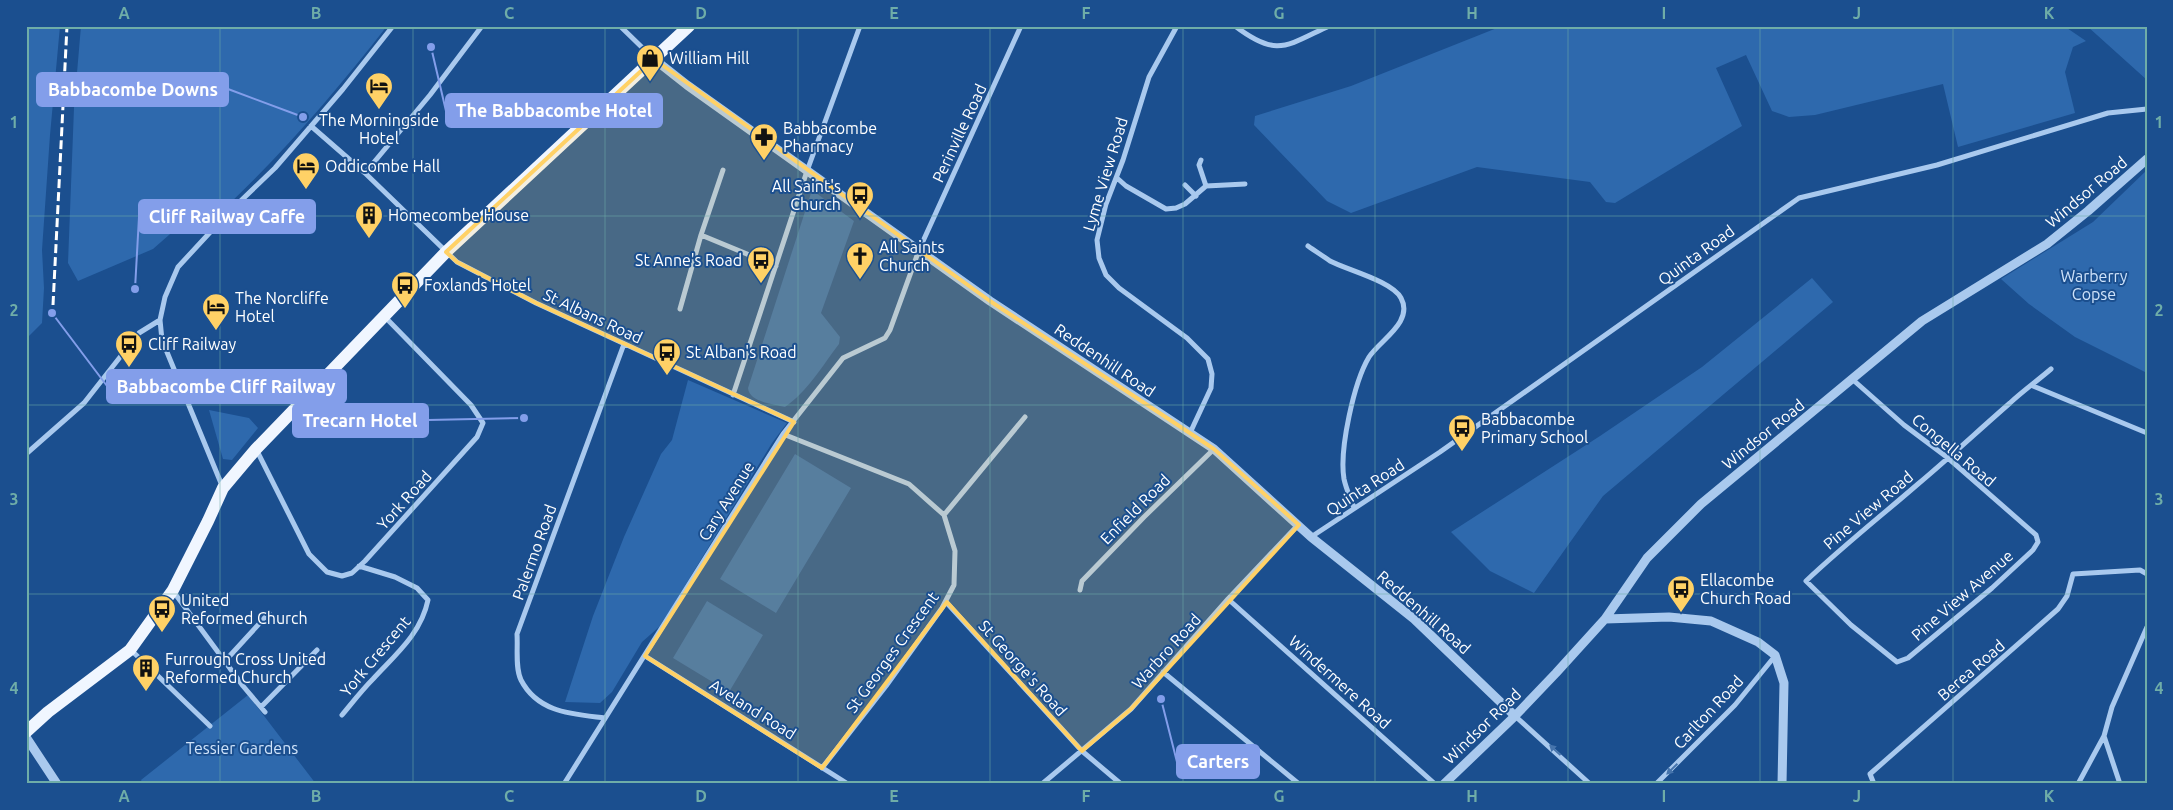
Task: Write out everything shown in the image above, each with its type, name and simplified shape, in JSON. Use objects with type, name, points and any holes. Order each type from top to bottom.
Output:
[{"type":"main road","points":[[26,732],[48,712],[117,662],[130,650],[173,590],[223,488],[256,449],[446,252],[689,26]]},
{"type":"street","points":[[223,488],[162,340],[160,320],[164,297],[178,268],[227,214],[274,168],[343,89],[394,26]]},
{"type":"street","points":[[365,173],[430,95],[482,26]]},
{"type":"street","points":[[620,26],[654,59]]},
{"type":"street","points":[[733,395],[807,171],[860,26]]},
{"type":"street","name":"Perinville Road","points":[[919,250],[1021,26]]},
{"type":"street","name":"Lyme View Road","points":[[1178,26],[1149,76],[1117,178],[1106,204],[1097,240],[1099,258],[1106,275],[1119,288],[1187,338],[1208,359],[1212,374],[1212,388],[1190,434]]},
{"type":"street","points":[[1235,26],[1249,37],[1266,45],[1280,47],[1329,26]]},
{"type":"street","name":"Reddenhill Road","points":[[654,59],[687,85],[990,301],[1214,449],[1312,537],[1414,619],[1516,716]]},
{"type":"street","name":"Quinta Road","points":[[1312,537],[1440,452],[1799,198],[1937,164],[2108,113],[2147,109]]},
{"type":"street","name":"St Albans Road","points":[[311,126],[365,173],[457,262],[536,303],[794,422]]},
{"type":"street","name":"Windsor Road","points":[[1444,784],[1516,716],[1605,619],[1647,558],[1701,504],[1922,321],[2047,244],[2147,159]]},
{"type":"street","points":[[1202,160],[1200,165],[1206,186]]},
{"type":"street","points":[[680,309],[722,170]]},
{"type":"street","points":[[1117,178],[1126,186],[1166,209],[1176,208],[1196,196],[1206,186],[1245,184]]},
{"type":"street","points":[[1185,185],[1196,196]]},
{"type":"street","points":[[701,235],[776,266]]},
{"type":"street","points":[[1308,246],[1331,261],[1361,273],[1387,287],[1401,296],[1403,302],[1401,322],[1397,329],[1378,344],[1368,358],[1348,416],[1344,479],[1354,508]]},
{"type":"street","name":"Cary Avenue","points":[[564,784],[783,434],[843,358],[885,338],[890,330],[919,250]]},
{"type":"street","name":"York Road","points":[[256,449],[309,554],[327,572],[342,576],[352,573],[477,438],[483,423],[471,405],[384,316]]},
{"type":"street","points":[[26,454],[84,403],[139,333],[160,320]]},
{"type":"street","name":"Palermo Road","points":[[605,718],[563,713],[540,702],[530,693],[520,680],[517,634],[624,344]]},
{"type":"street","name":"Pine View Road","points":[[1897,662],[1850,625],[1806,581],[2010,403],[2033,386],[2050,369]]},
{"type":"street","name":"Congella Road","points":[[1852,379],[1904,425],[1948,458],[2036,535],[2038,542]]},
{"type":"street","points":[[2033,386],[2147,432]]},
{"type":"street","points":[[783,434],[909,484],[944,515],[1025,417]]},
{"type":"street","name":"Enfield Road","points":[[1080,590],[1082,582],[1144,517],[1214,449]]},
{"type":"street","name":"St Georges Crescent","points":[[822,768],[886,686],[946,602],[954,585],[955,568],[954,551],[944,515]]},
{"type":"street","name":"Warbro Road","points":[[1042,784],[1131,709],[1228,599],[1299,525]]},
{"type":"street","name":"Pine View Avenue","points":[[1897,662],[1908,658],[1967,610],[2032,550],[2038,542]]},
{"type":"street","name":"York Crescent","points":[[342,715],[372,680],[399,653],[414,633],[425,615],[428,600],[418,588],[395,577],[359,566]]},
{"type":"street","name":"Berea Road","points":[[1874,784],[1870,774],[2058,609],[2067,596],[2073,574],[2140,570],[2147,574]]},
{"type":"street","points":[[173,590],[263,710],[317,650]]},
{"type":"street","name":"Windermere Road","points":[[1228,599],[1435,784]]},
{"type":"street","name":"St George's Road","points":[[946,602],[1082,751],[1121,784]]},
{"type":"street","points":[[226,660],[269,613]]},
{"type":"street","points":[[1605,619],[1669,617],[1711,621],[1758,642],[1775,656],[1784,683],[1785,696],[1782,784]]},
{"type":"street","points":[[2078,784],[2104,736],[2112,707],[2147,626]]},
{"type":"street","points":[[130,650],[210,726]]},
{"type":"street","name":"Aveland Road","points":[[645,656],[848,784]]},
{"type":"street","name":"Carlton Road","points":[[1656,784],[1736,705],[1775,656]]},
{"type":"street","points":[[1163,672],[1299,784]]},
{"type":"street","points":[[1516,716],[1590,784]]},
{"type":"street","points":[[2104,736],[2120,784]]},
{"type":"street","points":[[26,737],[57,784]]},
{"type":"highlighted area","points":[[654,59],[990,301],[1214,449],[1299,525],[1131,709],[1082,751],[947,602],[822,768],[645,656],[794,422],[536,303],[457,262],[446,252]]},
{"type":"green space","points":[[26,26],[60,26],[42,250],[44,288],[42,323],[26,339]]},
{"type":"green space","points":[[81,26],[387,26],[310,119],[227,206],[218,199],[210,199],[153,249],[78,281],[68,263],[74,108]]},
{"type":"green space","points":[[1502,26],[2064,26],[2086,41],[2073,47],[2065,72],[2075,113],[1958,147],[1943,84],[1815,115],[1789,117],[1772,111],[1746,55],[1716,68],[1742,126],[1615,203],[1606,202],[1590,182],[1477,167],[1351,213],[1327,201],[1254,125],[1255,116],[1351,86]]},
{"type":"green space","points":[[2087,26],[2147,26],[2147,80]]},
{"type":"green space","name":"Warberry Copse","points":[[2147,170],[2147,373],[2075,337],[2029,304],[2001,279],[2093,222]]},
{"type":"green space","points":[[812,190],[854,221],[821,313],[840,337],[839,344],[814,378],[785,407],[757,399],[749,393],[748,388]]},
{"type":"green space","points":[[1812,278],[1833,302],[1603,496],[1534,593],[1490,571],[1451,532],[1600,436],[1702,367]]},
{"type":"green space","points":[[688,380],[787,423],[772,443],[659,627],[642,642],[612,692],[600,703],[565,702],[593,616],[624,537],[661,454],[672,440]]},
{"type":"green space","points":[[209,410],[249,418],[258,428],[232,460],[223,459]]},
{"type":"green space","points":[[795,454],[851,488],[776,613],[720,579]]},
{"type":"green space","points":[[707,601],[763,635],[729,692],[673,658]]},
{"type":"green space","name":"Tessier Gardens","points":[[248,695],[316,784],[143,784],[141,780]]},
{"type":"railway","points":[[53,305],[67,26]]},
{"type":"place","name":"The Babbacombe Hotel","points":[[431,47]]},
{"type":"place","name":"William Hill","points":[[650,82]]},
{"type":"place","name":"The Morningside Hotel","points":[[379,110]]},
{"type":"place","name":"Babbacombe Downs","points":[[303,117]]},
{"type":"place","name":"Babbacombe Pharmacy","points":[[764,161]]},
{"type":"place","name":"Oddicombe Hall","points":[[306,190]]},
{"type":"place","name":"All Saint's Church","points":[[860,219]]},
{"type":"place","name":"Homecombe House","points":[[369,239]]},
{"type":"place","name":"All Saints Church","points":[[860,280]]},
{"type":"place","name":"St Anne's Road","points":[[761,284]]},
{"type":"place","name":"Cliff Railway Caffe","points":[[135,289]]},
{"type":"place","name":"Foxlands Hotel","points":[[405,309]]},
{"type":"place","name":"Babbacombe Cliff Railway","points":[[52,313]]},
{"type":"place","name":"The Norcliffe Hotel","points":[[216,331]]},
{"type":"place","name":"Cliff Railway","points":[[129,368]]},
{"type":"place","name":"St Alban's Road","points":[[667,376]]},
{"type":"place","name":"Trecarn Hotel","points":[[524,418]]},
{"type":"place","name":"Babbacombe Primary School","points":[[1462,452]]},
{"type":"place","name":"Ellacombe Church Road","points":[[1681,613]]},
{"type":"place","name":"United Reformed Church","points":[[162,633]]},
{"type":"place","name":"Furrough Cross United Reformed Church","points":[[146,692]]},
{"type":"place","name":"Carters","points":[[1161,699]]}]
